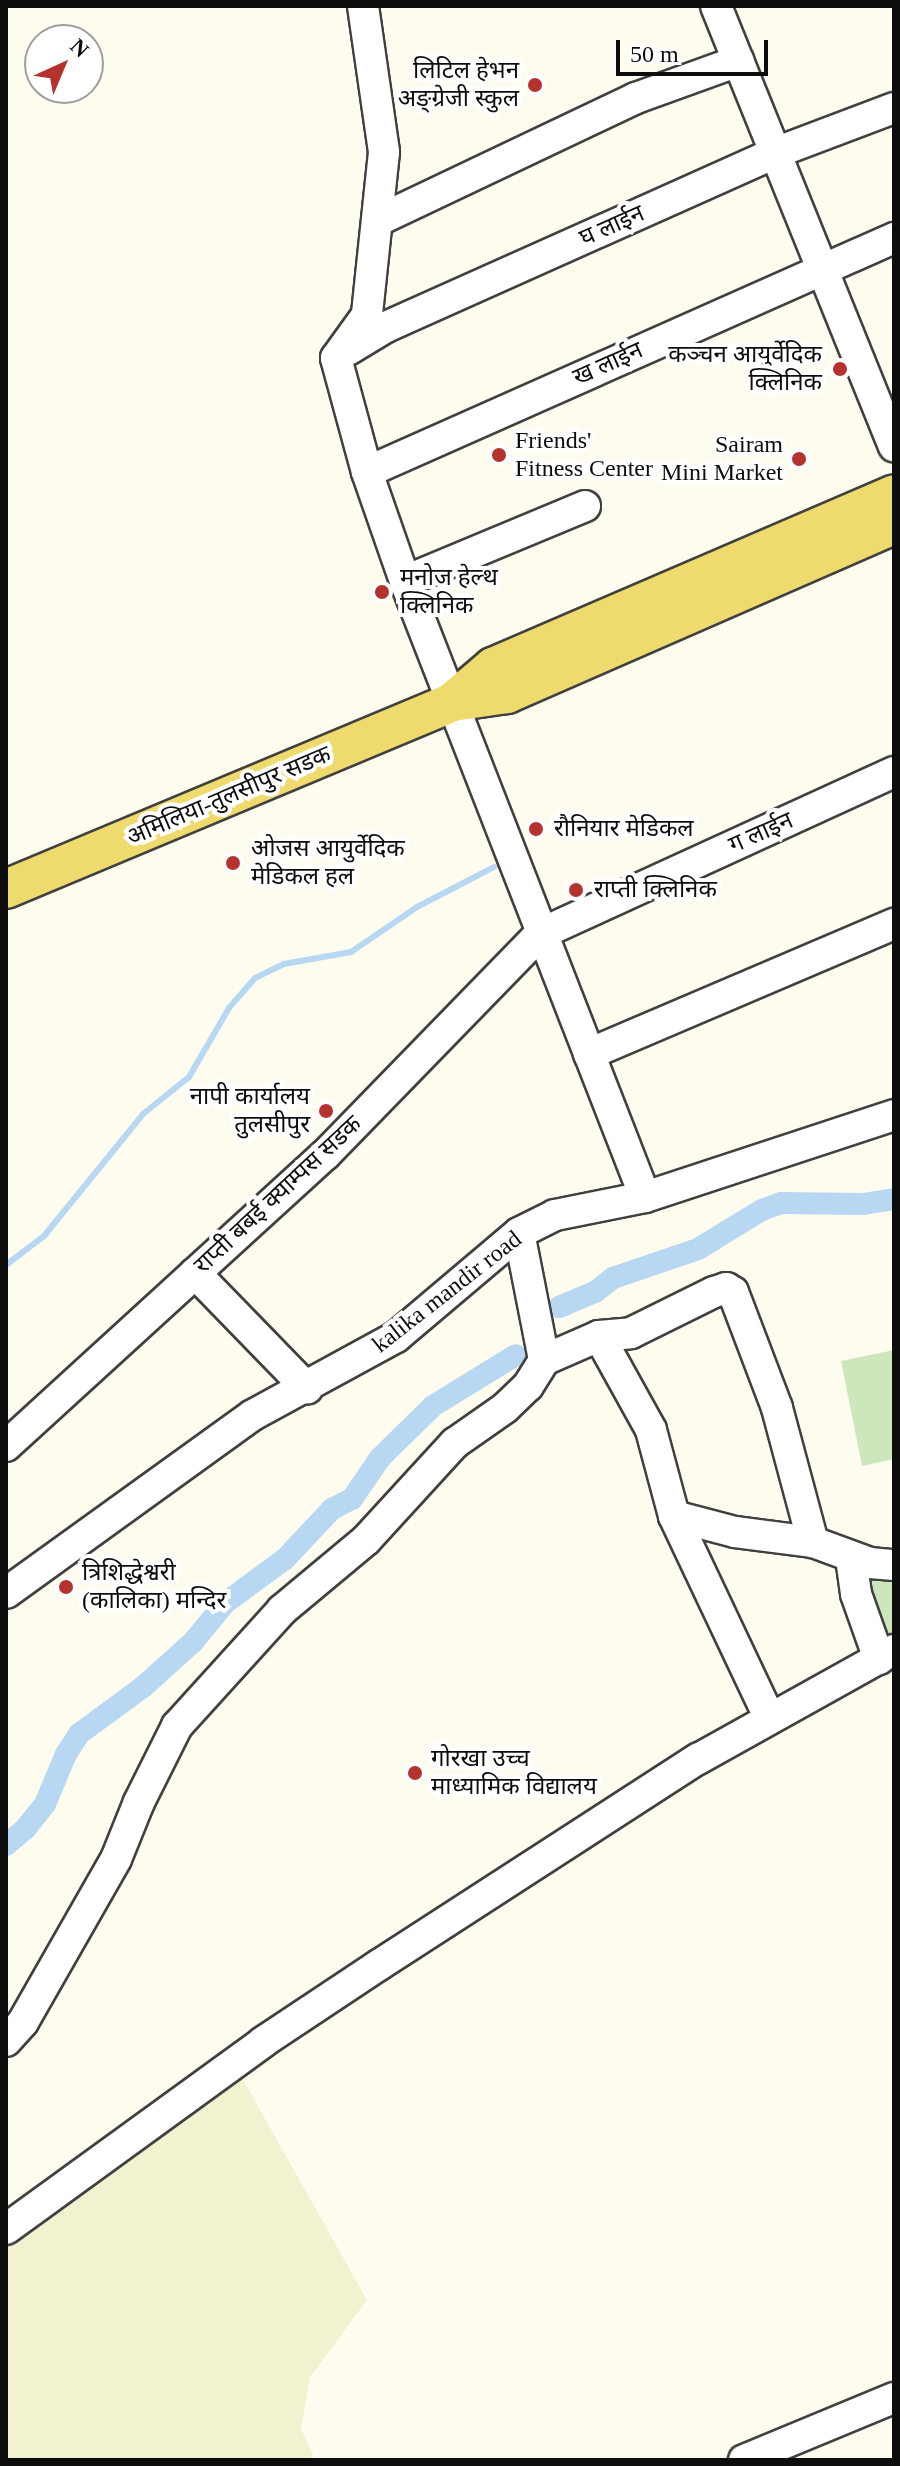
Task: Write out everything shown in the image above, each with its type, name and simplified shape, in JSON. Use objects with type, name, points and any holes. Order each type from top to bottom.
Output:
[{"type":"main road","points":[[452,702],[493,667],[894,494]]},
{"type":"main road","points":[[452,702],[507,694],[894,525]]},
{"type":"main road","name":"अमिलिया-तुलसीपुर सडक","points":[[6,889],[452,702]]},
{"type":"street","points":[[363,6],[384,152],[367,315],[336,358],[367,472],[405,581],[645,1197]]},
{"type":"street","points":[[716,6],[894,446]]},
{"type":"street","points":[[377,221],[636,98],[738,61]]},
{"type":"street","name":"घ लाईन","points":[[336,358],[386,327],[775,153],[894,108]]},
{"type":"street","name":"ख लाईन","points":[[367,472],[894,238]]},
{"type":"street","points":[[405,581],[585,506]]},
{"type":"street","name":"ग लाईन","points":[[540,934],[894,772]]},
{"type":"street","points":[[589,1054],[894,924]]},
{"type":"street","name":"राप्ती बबई क्याम्पस सडक","points":[[6,1446],[325,1155],[540,934]]},
{"type":"street","name":"kalika mandir road","points":[[6,1593],[253,1415],[396,1337],[519,1233],[555,1215],[645,1197],[894,1115]]},
{"type":"street","points":[[519,1233],[544,1360]]},
{"type":"street","points":[[195,1273],[307,1388]]},
{"type":"street","points":[[6,2041],[38,1996],[116,1859],[139,1802],[177,1726],[282,1610],[366,1540],[455,1443],[505,1408],[528,1386],[544,1360],[599,1336],[631,1333],[714,1292],[726,1288],[733,1292],[777,1408],[813,1542]]},
{"type":"street","points":[[599,1336],[651,1430],[674,1516],[769,1717]]},
{"type":"street","points":[[674,1516],[735,1532],[813,1542],[851,1558],[894,1565]]},
{"type":"street","points":[[6,2229],[263,2042],[698,1759],[886,1655],[856,1594],[851,1558]]},
{"type":"street","points":[[744,2460],[894,2398]]},
{"type":"green space","points":[[894,1350],[894,1459],[862,1466],[841,1361]]},
{"type":"green space","points":[[857,1571],[894,1579],[894,1637],[881,1644]]},
{"type":"green space","points":[[242,2078],[367,2300],[310,2377],[301,2429],[313,2454],[311,2460],[6,2460],[6,2238]]},
{"type":"waterway","points":[[6,1265],[44,1236],[143,1114],[189,1077],[229,1008],[255,978],[284,964],[351,952],[417,907],[494,867]]},
{"type":"waterway","points":[[559,1307],[595,1292],[613,1278],[698,1249],[762,1210],[781,1203],[863,1204],[894,1199]]},
{"type":"waterway","points":[[6,1845],[25,1829],[45,1804],[66,1754],[79,1734],[143,1687],[193,1642],[225,1603],[285,1559],[332,1509],[352,1499],[380,1458],[433,1406],[516,1355]]},
{"type":"place","name":"लिटिल हेभन अङ्‍ग्रेजी स्कुल","points":[[535,85]]},
{"type":"place","name":"कञ्चन आयुर्वेदिक क्लिनिक","points":[[840,369]]},
{"type":"place","name":"Friends' Fitness Center","points":[[499,455]]},
{"type":"place","name":"Sairam Mini Market","points":[[799,459]]},
{"type":"place","name":"मनोज हेल्थ क्लिनिक","points":[[382,592]]},
{"type":"place","name":"रौनियार मेडिकल","points":[[536,829]]},
{"type":"place","name":"ओजस आयुर्वेदिक मेडिकल हल","points":[[233,863]]},
{"type":"place","name":"राप्ती क्लिनिक","points":[[576,890]]},
{"type":"place","name":"नापी कार्यालय तुलसीपुर","points":[[326,1111]]},
{"type":"place","name":"त्रिशिद्धेश्वरी (कालिका) मन्दिर","points":[[66,1587]]},
{"type":"place","name":"गोरखा उच्च माध्यामिक विद्यालय","points":[[415,1773]]}]
